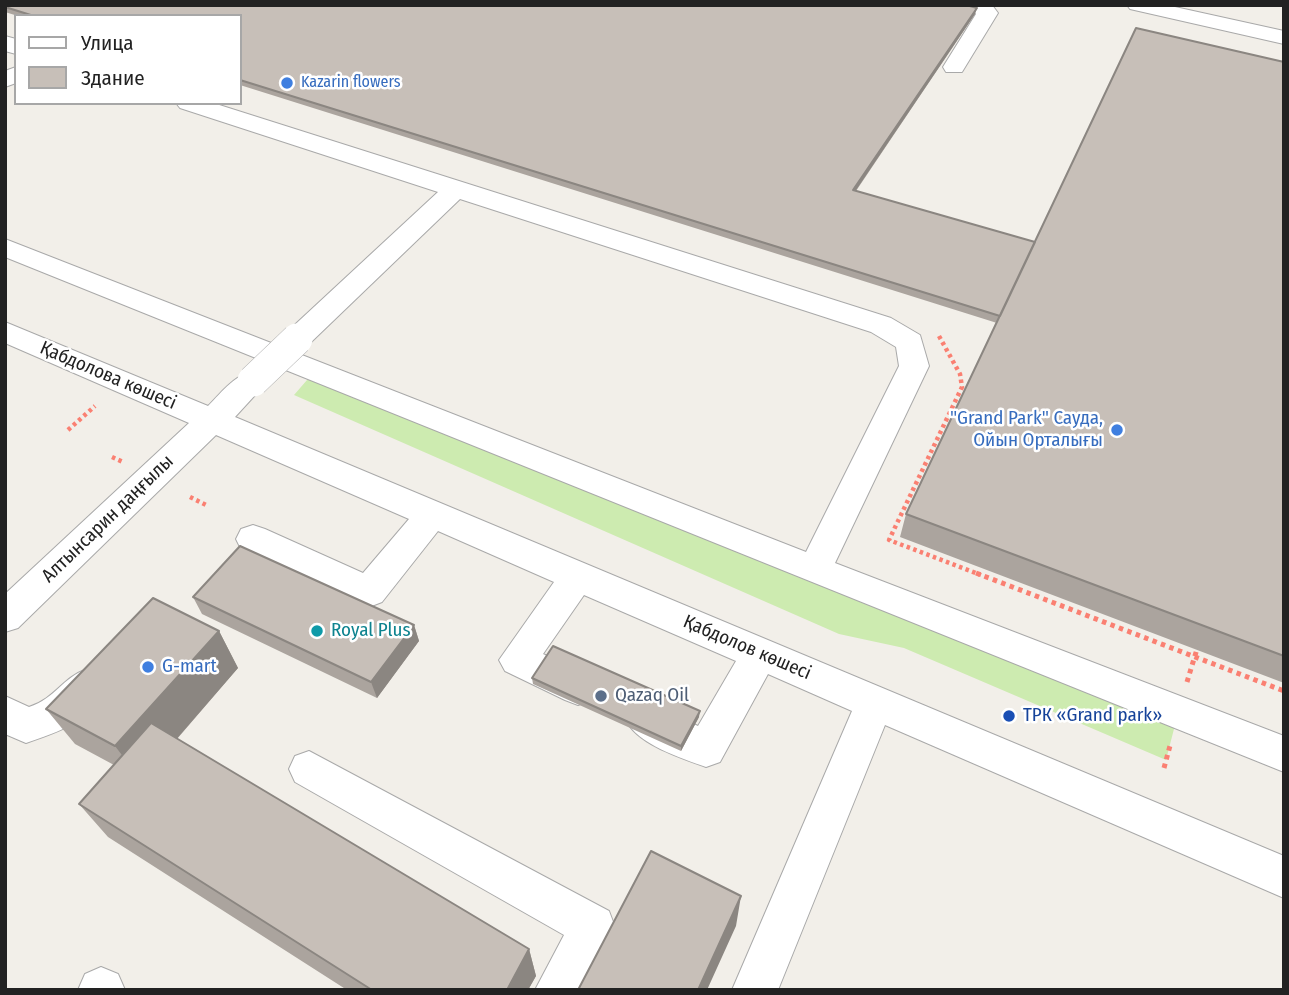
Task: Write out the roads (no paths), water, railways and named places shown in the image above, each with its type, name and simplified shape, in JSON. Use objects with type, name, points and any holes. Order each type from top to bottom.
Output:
[{"type":"street","points":[[954,67],[987,13],[980,5]]},
{"type":"street","points":[[1137,5],[1284,38]]},
{"type":"street","points":[[194,105],[881,325],[910,342],[914,366],[814,570]]},
{"type":"street","name":"Алтынсарин даңғылы","points":[[5,617],[456,189]]},
{"type":"street","points":[[5,247],[814,570],[1284,754]]},
{"type":"street","name":"Қабдолова көшесі","points":[[5,332],[211,420]]},
{"type":"street","name":"Қабдолов көшесі","points":[[211,420],[1284,877]]},
{"type":"street","points":[[253,539],[369,592],[432,514]]},
{"type":"street","points":[[578,576],[518,660],[706,749],[760,654]]},
{"type":"street","points":[[5,713],[26,726],[62,713],[107,664]]},
{"type":"street","points":[[755,990],[876,703]]},
{"type":"street","points":[[309,769],[593,928],[558,990]]},
{"type":"place","name":"Kazarin flowers","points":[[287,83]]},
{"type":"place","name":"\"Grand Park\" Сауда, Ойын Орталығы","points":[[1117,430]]},
{"type":"place","name":"Royal Plus","points":[[317,631]]},
{"type":"place","name":"G-mart","points":[[148,667]]},
{"type":"place","name":"Qazaq Oil","points":[[601,696]]},
{"type":"place","name":"ТРК «Grand park»","points":[[1009,716]]}]
